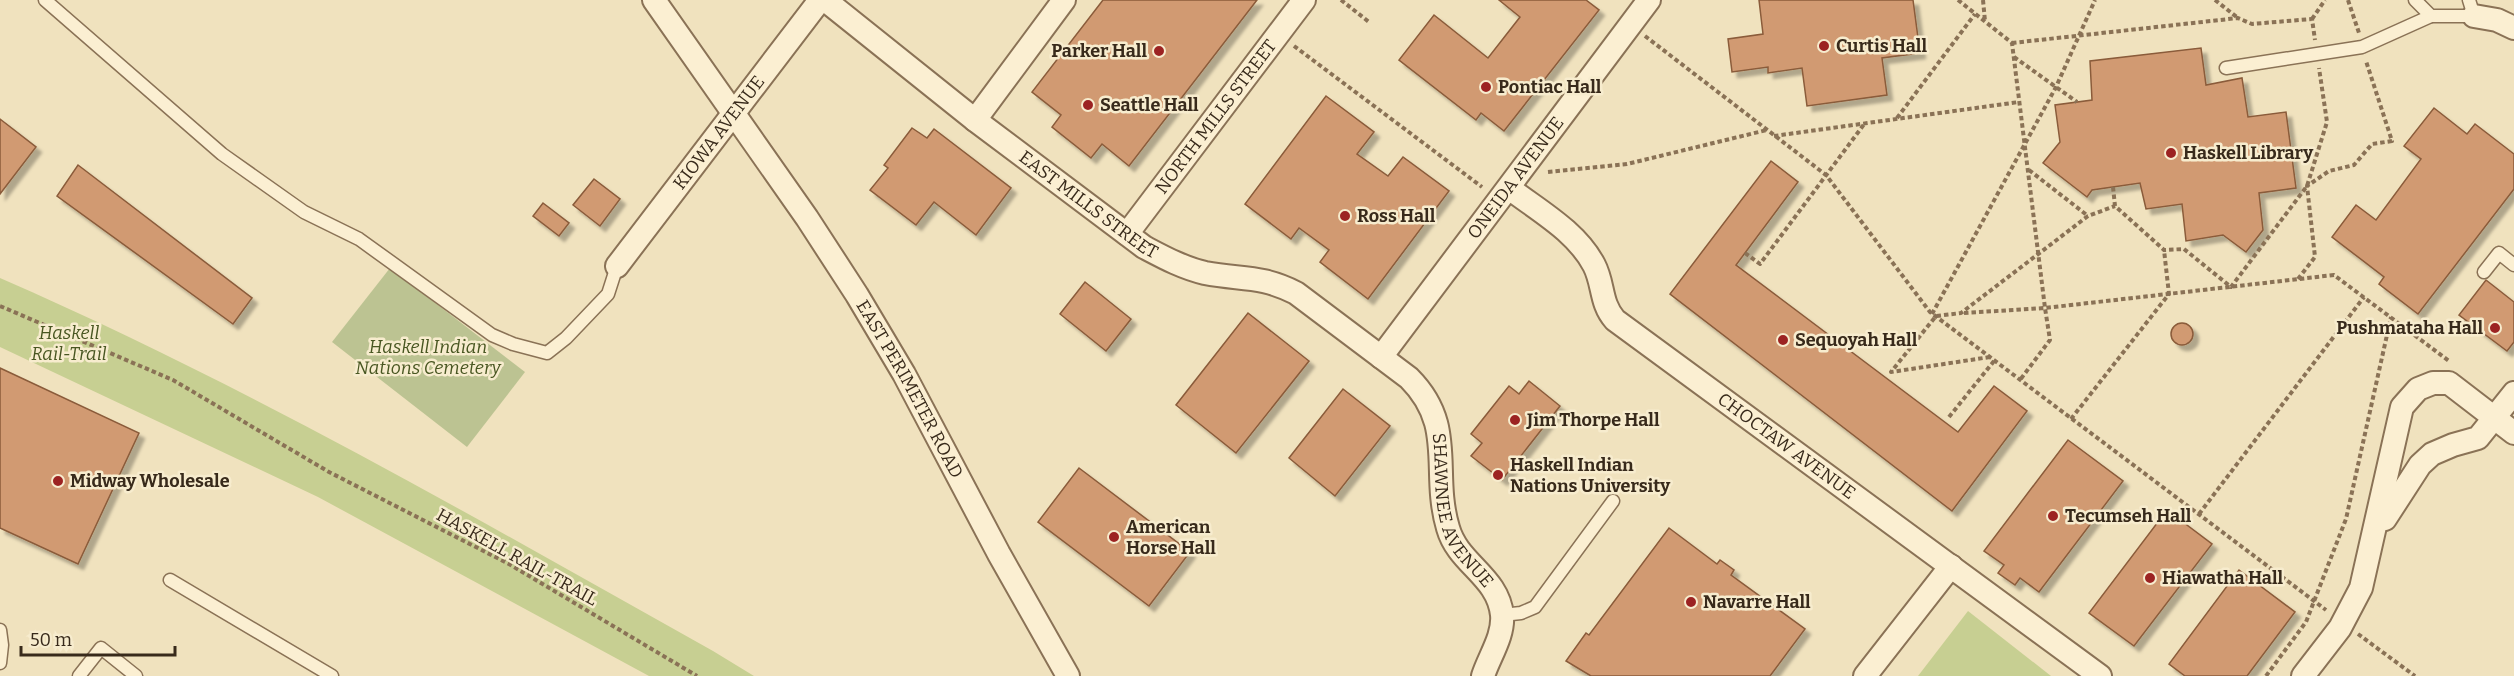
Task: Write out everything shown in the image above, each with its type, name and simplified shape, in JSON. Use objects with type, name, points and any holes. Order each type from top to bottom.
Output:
[{"type":"street","name":"EAST PERIMETER ROAD","points":[[654,0],[807,218],[904,375],[999,554],[1068,676]]},
{"type":"street","name":"KIOWA AVENUE","points":[[617,266],[820,0]]},
{"type":"street","name":"EAST MILLS STREET","points":[[825,0],[975,120],[1127,234],[1172,262],[1202,272],[1256,278],[1277,283],[1296,293],[1381,357]]},
{"type":"street","points":[[975,120],[1064,0]]},
{"type":"street","name":"NORTH MILLS STREET","points":[[1127,234],[1304,0]]},
{"type":"street","name":"ONEIDA AVENUE","points":[[1381,357],[1649,0]]},
{"type":"street","points":[[2471,8],[2514,28]]},
{"type":"street","name":"CHOCTAW AVENUE","points":[[1509,188],[1577,240],[1595,267],[1603,303],[1615,320],[2100,676]]},
{"type":"street","name":"SHAWNEE AVENUE","points":[[1381,357],[1409,378],[1430,402],[1437,422],[1448,528],[1463,558],[1492,586],[1502,615]]},
{"type":"street","points":[[2313,672],[2361,588],[2402,407],[2418,389],[2433,383],[2449,383],[2514,433]]},
{"type":"street","points":[[2374,538],[2396,499],[2420,465],[2432,454],[2452,444],[2478,438],[2514,393]]},
{"type":"street","points":[[1865,676],[1952,566]]},
{"type":"street","points":[[1483,676],[1499,636],[1502,615]]},
{"type":"lane","points":[[45,0],[222,154],[304,212],[359,239],[492,335],[513,344],[547,353],[566,338],[608,294],[617,266]]},
{"type":"lane","points":[[2415,0],[2431,16]]},
{"type":"lane","points":[[2226,68],[2317,56],[2362,47],[2431,16],[2471,8]]},
{"type":"lane","points":[[2484,272],[2499,253],[2514,265]]},
{"type":"lane","points":[[1502,615],[1521,613],[1535,607],[1613,501]]},
{"type":"lane","points":[[170,580],[332,676]]},
{"type":"lane","points":[[0,630],[2,645],[0,663]]},
{"type":"lane","points":[[79,676],[101,648],[136,676]]},
{"type":"path","points":[[1341,0],[1369,22]]},
{"type":"path","points":[[1958,0],[2012,43],[2050,340],[2020,380]]},
{"type":"path","points":[[1983,0],[1986,22]]},
{"type":"path","points":[[1992,359],[1891,372],[1934,315],[2024,141],[2056,87],[2095,0]]},
{"type":"path","points":[[2215,0],[2238,18],[2252,24],[2312,19]]},
{"type":"path","points":[[2298,279],[2315,257],[2307,186],[2327,122],[2312,19],[2325,0]]},
{"type":"path","points":[[2231,287],[2307,186],[2329,171],[2354,165],[2372,144],[2392,141],[2348,0]]},
{"type":"path","points":[[1897,119],[1975,14]]},
{"type":"path","points":[[2012,43],[2238,18]]},
{"type":"path","points":[[1630,25],[1773,136],[1826,174],[1934,315],[2415,676]]},
{"type":"path","points":[[1278,34],[1509,188],[1531,173],[1627,164],[1767,130]]},
{"type":"path","points":[[2014,56],[2078,102]]},
{"type":"path","points":[[1773,136],[2019,102]]},
{"type":"path","points":[[1745,253],[1760,264],[1866,123]]},
{"type":"path","points":[[2028,170],[2088,216]]},
{"type":"path","points":[[2071,419],[2169,294],[2164,250],[2115,206],[2113,187]]},
{"type":"path","points":[[1961,314],[2038,252],[2088,216],[2115,206]]},
{"type":"path","points":[[2164,250],[2184,249],[2231,287]]},
{"type":"path","points":[[1934,315],[2045,308],[2334,275],[2456,366]]},
{"type":"path","points":[[2199,514],[2364,297]]},
{"type":"path","name":"HASKELL RAIL-TRAIL","points":[[0,306],[173,380],[329,472],[509,564],[697,676]]},
{"type":"path","points":[[2266,676],[2306,622],[2316,602],[2346,519],[2391,317]]},
{"type":"path","points":[[1949,417],[1992,359]]},
{"type":"green space","name":"Haskell Indian Nations Cemetery","points":[[390,268],[525,372],[467,447],[332,342]]},
{"type":"green space","name":"Haskell Rail-Trail","points":[[0,278],[92,319],[272,409],[449,504],[754,676],[649,676],[318,497],[0,347]]},
{"type":"green space","points":[[1968,611],[2051,676],[1918,676]]},
{"type":"building","points":[[1103,0],[1257,0],[1129,166],[1102,144],[1091,158],[1052,127],[1061,115],[1032,92]]},
{"type":"building","name":"Pontiac Hall","points":[[1499,0],[1586,0],[1599,10],[1504,131],[1481,113],[1476,120],[1399,60],[1434,15],[1488,58],[1520,17]]},
{"type":"building","name":"Curtis Hall","points":[[1759,0],[1913,0],[1920,53],[1882,58],[1887,95],[1807,106],[1802,68],[1768,73],[1768,67],[1732,72],[1728,39],[1763,34]]},
{"type":"building","name":"Haskell Library","points":[[2201,48],[2206,85],[2242,78],[2248,117],[2286,112],[2296,188],[2259,193],[2263,230],[2246,252],[2223,235],[2186,241],[2182,204],[2146,209],[2140,183],[2092,190],[2087,197],[2043,163],[2060,142],[2055,105],[2092,100],[2090,61]]},
{"type":"building","name":"Ross Hall","points":[[1326,96],[1374,132],[1357,154],[1388,176],[1403,157],[1449,191],[1368,299],[1320,262],[1329,250],[1299,228],[1291,239],[1245,204]]},
{"type":"building","points":[[2434,108],[2467,134],[2475,124],[2514,154],[2514,189],[2418,314],[2379,284],[2384,277],[2332,237],[2356,205],[2376,220],[2421,159],[2404,146]]},
{"type":"building","points":[[0,119],[36,147],[0,194]]},
{"type":"building","points":[[912,128],[927,138],[934,129],[1011,188],[976,235],[934,202],[916,225],[870,190],[888,168],[884,165]]},
{"type":"building","name":"Sequoyah Hall","points":[[1771,161],[1798,182],[1736,265],[1958,432],[1994,386],[2027,411],[1952,511],[1670,294]]},
{"type":"building","points":[[78,165],[252,298],[233,324],[57,196]]},
{"type":"building","points":[[594,179],[620,199],[600,226],[573,205]]},
{"type":"building","points":[[543,203],[569,223],[559,236],[533,216]]},
{"type":"building","name":"Pushmataha Hall","points":[[2486,280],[2514,302],[2514,342],[2507,351],[2459,315]]},
{"type":"building","points":[[1085,282],[1131,319],[1106,351],[1060,314]]},
{"type":"building","points":[[1248,313],[1309,361],[1236,453],[1176,405]]},
{"type":"building","points":[[2182,323],[2190,326],[2193,334],[2190,342],[2182,345],[2174,342],[2171,334],[2174,326]]},
{"type":"building","name":"Midway Wholesale","points":[[0,368],[139,433],[78,564],[0,528]]},
{"type":"building","name":"Jim Thorpe Hall","points":[[1529,381],[1560,406],[1502,480],[1471,456],[1482,443],[1471,434],[1509,386],[1519,394]]},
{"type":"building","points":[[1343,389],[1390,426],[1335,496],[1289,458]]},
{"type":"building","name":"Tecumseh Hall","points":[[2068,440],[2123,481],[2039,592],[2020,578],[2015,585],[1998,573],[2004,565],[1984,551]]},
{"type":"building","name":"American Horse Hall","points":[[1079,468],[1190,552],[1149,606],[1038,522]]},
{"type":"building","name":"Hiawatha Hall","points":[[2167,510],[2212,544],[2134,646],[2089,613]]},
{"type":"building","name":"Navarre Hall","points":[[1669,528],[1717,564],[1720,560],[1734,570],[1731,575],[1805,629],[1770,676],[1591,676],[1566,661],[1586,633],[1589,635]]},
{"type":"building","points":[[2239,570],[2295,612],[2247,676],[2185,676],[2169,664]]},
{"type":"place","name":"Curtis Hall","points":[[1824,46]]},
{"type":"place","name":"Parker Hall","points":[[1159,51]]},
{"type":"place","name":"Pontiac Hall","points":[[1486,87]]},
{"type":"place","name":"Seattle Hall","points":[[1088,105]]},
{"type":"place","name":"Haskell Library","points":[[2171,153]]},
{"type":"place","name":"Ross Hall","points":[[1345,216]]},
{"type":"place","name":"Pushmataha Hall","points":[[2495,328]]},
{"type":"place","name":"Sequoyah Hall","points":[[1783,340]]},
{"type":"place","name":"Jim Thorpe Hall","points":[[1515,420]]},
{"type":"place","name":"Haskell Indian Nations University","points":[[1498,475]]},
{"type":"place","name":"Midway Wholesale","points":[[58,481]]},
{"type":"place","name":"Tecumseh Hall","points":[[2053,516]]},
{"type":"place","name":"American Horse Hall","points":[[1114,537]]},
{"type":"place","name":"Hiawatha Hall","points":[[2150,578]]},
{"type":"place","name":"Navarre Hall","points":[[1691,602]]}]
